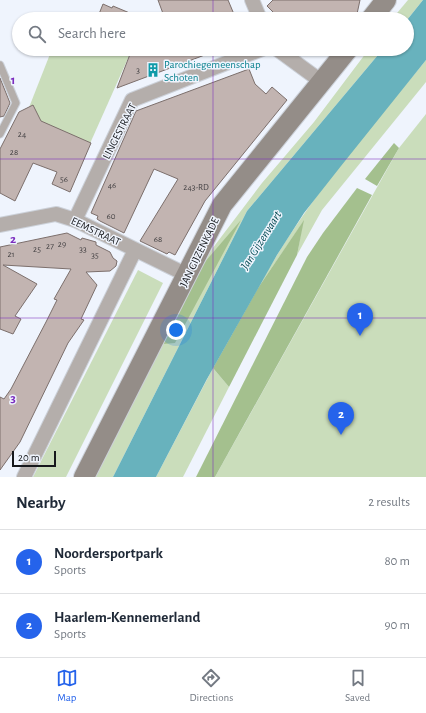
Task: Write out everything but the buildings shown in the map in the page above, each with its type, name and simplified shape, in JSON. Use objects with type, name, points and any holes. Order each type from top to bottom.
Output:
[{"type":"street","points":[[252,0],[257,12]]},
{"type":"street","points":[[377,12],[386,0]]},
{"type":"street","name":"LINGESTRAAT","points":[[75,220],[132,100],[244,56]]},
{"type":"street","points":[[287,56],[322,82]]},
{"type":"street","name":"JAN GIJZENKADE","points":[[84,477],[222,205],[342,56]]},
{"type":"street","name":"EEMSTRAAT","points":[[0,226],[56,214],[75,220],[187,275]]},
{"type":"street","points":[[24,477],[136,250]]},
{"type":"lane","points":[[0,65],[16,103],[0,134]]},
{"type":"green space","points":[[408,0],[423,0],[413,12],[398,12]]},
{"type":"green space","points":[[49,56],[129,56],[88,148],[35,124],[28,110]]},
{"type":"green space","points":[[364,56],[377,56],[247,211],[113,477],[95,477],[191,287],[212,249],[262,183],[314,122]]},
{"type":"green space","points":[[426,60],[426,82],[322,210],[297,255],[303,222],[258,288],[295,228],[336,170]]},
{"type":"green space","points":[[426,114],[426,477],[215,477],[399,148]]},
{"type":"green space","points":[[394,143],[399,148],[377,186],[365,179]]},
{"type":"green space","points":[[357,188],[372,195],[215,477],[196,477],[307,257]]},
{"type":"green space","points":[[241,220],[175,343],[163,344],[204,263]]},
{"type":"green space","points":[[304,220],[297,255],[229,387],[213,368],[258,288]]},
{"type":"green space","points":[[138,270],[163,283],[66,477],[33,477]]},
{"type":"green space","points":[[213,368],[229,387],[183,477],[156,477]]},
{"type":"water","name":"Jan Gijzenvaart","points":[[423,0],[426,0],[426,60],[304,213],[277,255],[207,379],[156,477],[113,477],[247,211],[377,56],[414,56],[413,12]]},
{"type":"place","name":"Parochiegemeenschap Schoten","points":[[153,70]]},
{"type":"place","name":"Noordersportpark","points":[[360,336]]},
{"type":"place","name":"Haarlem-Kennemerland","points":[[341,435]]}]
